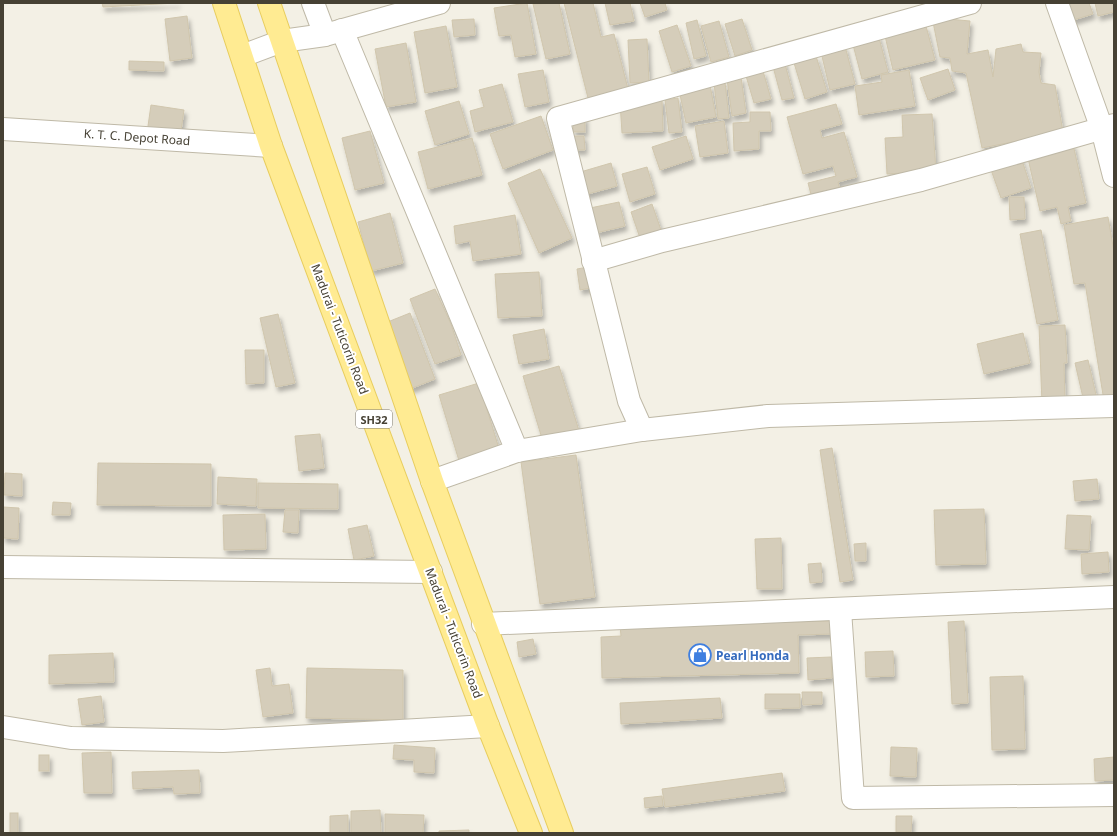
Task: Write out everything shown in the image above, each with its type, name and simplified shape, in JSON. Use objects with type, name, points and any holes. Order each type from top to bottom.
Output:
[{"type":"main road","name":"Madurai - Tuticorin Road","points":[[224,3],[271,146],[488,726],[531,833]]},
{"type":"main road","name":"SH32","points":[[269,3],[432,482],[483,624],[562,833]]},
{"type":"street","points":[[313,3],[333,32],[517,451]]},
{"type":"street","points":[[242,56],[282,41],[333,32],[439,3]]},
{"type":"street","points":[[642,430],[629,401],[558,118],[970,3]]},
{"type":"street","points":[[1057,3],[1108,127],[1114,176]]},
{"type":"street","points":[[593,261],[662,241],[921,180],[1108,127]]},
{"type":"street","name":"K. T. C. Depot Road","points":[[3,129],[271,146]]},
{"type":"street","points":[[432,482],[517,451],[642,430],[768,416],[1114,406]]},
{"type":"street","points":[[3,568],[431,572]]},
{"type":"street","points":[[483,624],[840,610],[1114,597]]},
{"type":"street","points":[[840,610],[853,798],[1114,795]]},
{"type":"street","points":[[3,727],[71,738],[223,741],[488,726]]},
{"type":"building","points":[[102,3],[178,3],[103,7]]},
{"type":"building","points":[[527,3],[536,54],[515,57],[511,35],[499,36],[494,8]]},
{"type":"building","points":[[559,3],[570,54],[546,59],[533,4]]},
{"type":"building","points":[[564,3],[593,3],[601,37],[614,34],[628,89],[588,98]]},
{"type":"building","points":[[605,3],[630,3],[634,21],[610,25]]},
{"type":"building","points":[[640,3],[665,3],[667,10],[645,17]]},
{"type":"building","points":[[1061,3],[1089,3],[1093,14],[1067,22]]},
{"type":"building","points":[[1095,3],[1114,3],[1114,12],[1098,16]]},
{"type":"building","points":[[187,16],[192,58],[170,61],[165,19]]},
{"type":"building","points":[[474,19],[475,35],[454,37],[452,20]]},
{"type":"building","points":[[742,19],[752,50],[735,56],[725,24]]},
{"type":"building","points":[[948,19],[970,21],[967,54],[988,50],[993,77],[996,49],[1021,44],[1023,52],[1041,53],[1039,72],[1041,83],[1055,85],[1063,132],[982,148],[966,73],[952,71],[950,58],[940,57],[933,22]]},
{"type":"building","points":[[697,20],[706,56],[694,59],[686,23]]},
{"type":"building","points":[[719,21],[729,57],[711,62],[701,26]]},
{"type":"building","points":[[677,25],[691,66],[672,72],[659,31]]},
{"type":"building","points":[[446,26],[457,87],[425,93],[414,32]]},
{"type":"building","points":[[926,26],[935,60],[893,70],[885,36]]},
{"type":"building","points":[[878,34],[888,72],[862,79],[852,41]]},
{"type":"building","points":[[647,39],[649,82],[630,83],[628,40]]},
{"type":"building","points":[[406,43],[416,102],[386,107],[375,49]]},
{"type":"building","points":[[845,46],[855,84],[830,90],[821,52]]},
{"type":"building","points":[[816,56],[827,92],[805,99],[794,63]]},
{"type":"building","points":[[784,60],[794,98],[782,100],[772,63]]},
{"type":"building","points":[[129,61],[164,62],[164,71],[129,70]]},
{"type":"building","points":[[948,69],[955,90],[928,100],[920,78]]},
{"type":"building","points":[[543,70],[549,102],[525,107],[518,74]]},
{"type":"building","points":[[909,70],[915,106],[859,115],[855,86],[882,82],[881,75]]},
{"type":"building","points":[[763,71],[771,99],[754,103],[746,76]]},
{"type":"building","points":[[741,77],[746,113],[732,116],[727,79]]},
{"type":"building","points":[[725,82],[729,118],[718,119],[714,83]]},
{"type":"building","points":[[502,84],[513,122],[475,132],[470,111],[484,107],[479,90]]},
{"type":"building","points":[[710,85],[716,117],[686,123],[679,90]]},
{"type":"building","points":[[678,98],[682,132],[669,133],[665,100]]},
{"type":"building","points":[[662,99],[663,131],[622,133],[620,102]]},
{"type":"building","points":[[459,101],[469,134],[435,145],[425,111]]},
{"type":"building","points":[[836,104],[842,124],[820,130],[822,138],[844,132],[857,177],[838,182],[841,194],[813,202],[808,183],[836,176],[833,166],[803,174],[787,117]]},
{"type":"building","points":[[151,105],[184,110],[180,138],[147,133]]},
{"type":"building","points":[[750,112],[770,112],[771,131],[759,131],[759,149],[734,151],[733,123],[750,122]]},
{"type":"building","points":[[932,114],[936,171],[887,174],[885,138],[903,137],[902,115]]},
{"type":"building","points":[[541,116],[553,150],[503,169],[490,134]]},
{"type":"building","points":[[573,117],[585,117],[585,132],[573,132]]},
{"type":"building","points":[[724,121],[728,153],[700,157],[695,126]]},
{"type":"building","points":[[370,131],[384,183],[355,190],[342,138]]},
{"type":"building","points":[[573,136],[584,136],[585,150],[573,150]]},
{"type":"building","points":[[686,136],[693,159],[660,170],[652,147]]},
{"type":"building","points":[[472,138],[482,175],[428,189],[418,152]]},
{"type":"building","points":[[1073,144],[1086,203],[1068,207],[1071,221],[1061,224],[1057,207],[1040,211],[1027,154]]},
{"type":"building","points":[[1021,157],[1031,188],[1001,198],[990,167]]},
{"type":"building","points":[[611,163],[617,186],[584,195],[577,173]]},
{"type":"building","points":[[647,167],[655,194],[630,202],[622,174]]},
{"type":"building","points":[[540,169],[572,238],[539,253],[508,183]]},
{"type":"building","points":[[1009,197],[1024,197],[1025,219],[1010,220]]},
{"type":"building","points":[[619,202],[625,226],[596,233],[590,208]]},
{"type":"building","points":[[652,204],[661,230],[640,238],[631,212]]},
{"type":"building","points":[[390,213],[403,263],[371,271],[358,222]]},
{"type":"building","points":[[515,215],[521,254],[473,261],[470,241],[456,244],[454,226]]},
{"type":"building","points":[[1108,217],[1114,252],[1114,399],[1104,401],[1085,283],[1074,284],[1064,225]]},
{"type":"building","points":[[1041,230],[1058,320],[1037,324],[1020,234]]},
{"type":"building","points":[[588,267],[591,288],[580,290],[577,269]]},
{"type":"building","points":[[539,272],[542,316],[498,318],[495,274]]},
{"type":"building","points":[[435,289],[451,324],[461,355],[435,364],[410,299]]},
{"type":"building","points":[[410,313],[435,379],[410,389],[385,323]]},
{"type":"building","points":[[278,314],[295,383],[276,387],[260,318]]},
{"type":"building","points":[[1065,325],[1067,363],[1064,363],[1065,403],[1042,404],[1039,326]]},
{"type":"building","points":[[544,329],[549,359],[519,364],[513,335]]},
{"type":"building","points":[[1023,333],[1030,363],[984,374],[977,344]]},
{"type":"building","points":[[245,350],[264,350],[264,383],[246,384]]},
{"type":"building","points":[[1088,360],[1097,399],[1084,402],[1075,363]]},
{"type":"building","points":[[559,366],[580,434],[544,445],[523,376]]},
{"type":"building","points":[[479,383],[500,452],[460,464],[439,395]]},
{"type":"building","points":[[320,434],[324,468],[299,471],[295,436]]},
{"type":"building","points":[[832,448],[853,580],[840,582],[820,450]]},
{"type":"building","points":[[576,455],[595,597],[540,604],[521,462]]},
{"type":"building","points":[[98,463],[211,464],[211,506],[97,505]]},
{"type":"building","points":[[5,473],[22,474],[22,496],[4,495]]},
{"type":"building","points":[[218,477],[257,479],[256,506],[217,504]]},
{"type":"building","points":[[1097,479],[1099,499],[1075,501],[1073,481]]},
{"type":"building","points":[[258,483],[338,484],[338,509],[258,508]]},
{"type":"building","points":[[53,502],[71,503],[70,515],[52,515]]},
{"type":"building","points":[[3,507],[19,508],[18,539],[3,538]]},
{"type":"building","points":[[984,509],[986,564],[936,565],[934,510]]},
{"type":"building","points":[[285,510],[299,510],[298,533],[283,532]]},
{"type":"building","points":[[265,514],[266,549],[224,550],[223,515]]},
{"type":"building","points":[[1067,515],[1091,516],[1089,550],[1065,549]]},
{"type":"building","points":[[367,525],[374,556],[354,560],[348,529]]},
{"type":"building","points":[[781,538],[782,589],[757,589],[755,539]]},
{"type":"building","points":[[866,543],[866,561],[855,561],[854,544]]},
{"type":"building","points":[[1108,552],[1109,572],[1082,574],[1081,554]]},
{"type":"building","points":[[821,563],[822,582],[810,583],[808,564]]},
{"type":"building","name":"Pearl Honda","points":[[833,621],[834,634],[798,635],[799,673],[602,678],[601,637],[621,636],[620,626]]},
{"type":"building","points":[[964,621],[968,703],[952,704],[948,622]]},
{"type":"building","points":[[533,639],[536,654],[519,657],[517,642]]},
{"type":"building","points":[[893,651],[894,676],[866,677],[865,652]]},
{"type":"building","points":[[113,653],[114,682],[49,684],[49,655]]},
{"type":"building","points":[[831,657],[832,678],[808,680],[807,658]]},
{"type":"building","points":[[270,668],[272,686],[289,684],[293,713],[263,717],[256,670]]},
{"type":"building","points":[[307,668],[403,670],[403,720],[306,718]]},
{"type":"building","points":[[1023,676],[1025,749],[992,750],[990,677]]},
{"type":"building","points":[[802,692],[822,692],[822,704],[803,705]]},
{"type":"building","points":[[765,694],[800,694],[800,708],[765,709]]},
{"type":"building","points":[[101,696],[104,722],[82,725],[78,699]]},
{"type":"building","points":[[720,698],[722,718],[621,724],[620,703]]},
{"type":"building","points":[[394,745],[435,748],[434,773],[414,772],[414,760],[393,759]]},
{"type":"building","points":[[891,747],[917,748],[916,777],[890,776]]},
{"type":"building","points":[[111,752],[112,793],[84,793],[82,753]]},
{"type":"building","points":[[39,755],[49,755],[49,771],[39,771]]},
{"type":"building","points":[[1114,757],[1114,780],[1095,781],[1094,759]]},
{"type":"building","points":[[199,770],[200,793],[174,794],[173,787],[133,789],[132,772]]},
{"type":"building","points":[[782,773],[785,791],[665,807],[662,789]]},
{"type":"building","points":[[662,796],[663,806],[645,808],[644,798]]},
{"type":"building","points":[[380,810],[381,833],[351,833],[351,811]]},
{"type":"building","points":[[10,813],[18,813],[18,833],[10,833]]},
{"type":"building","points":[[385,814],[424,815],[423,833],[385,833]]},
{"type":"building","points":[[348,815],[348,833],[330,833],[330,816]]},
{"type":"building","points":[[896,816],[912,816],[911,832],[896,832]]},
{"type":"building","points":[[469,830],[469,833],[439,833],[439,831]]},
{"type":"place","name":"Pearl Honda","points":[[700,655]]}]
